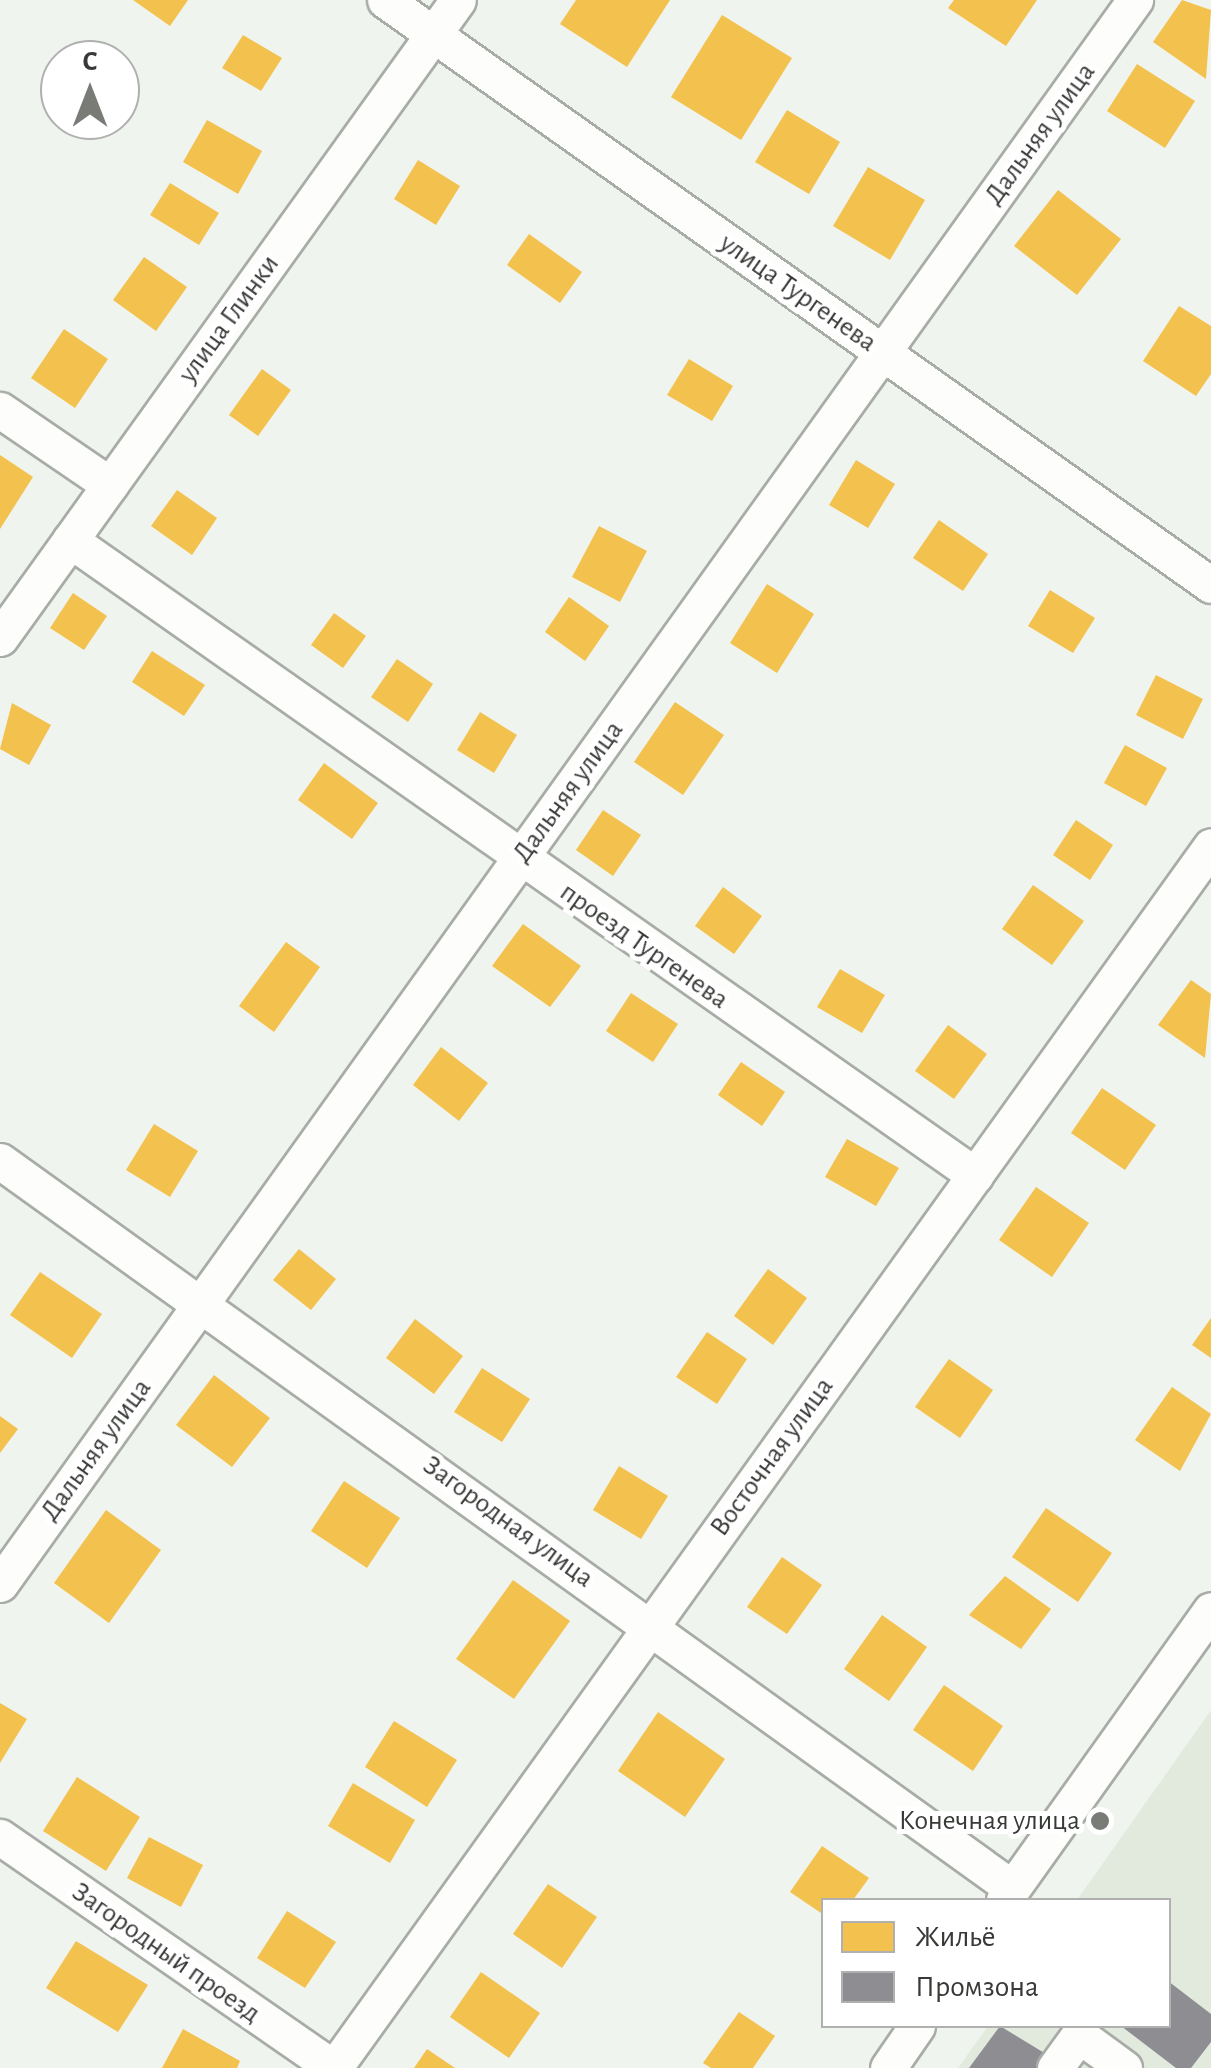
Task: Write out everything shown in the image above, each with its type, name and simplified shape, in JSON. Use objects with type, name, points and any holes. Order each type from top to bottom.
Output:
[{"type":"street","name":"улица Тургенева","points":[[385,0],[1211,585]]},
{"type":"street","name":"улица Глинки","points":[[0,638],[458,0]]},
{"type":"street","name":"Дальняя улица","points":[[0,1584],[1136,0]]},
{"type":"street","points":[[0,410],[110,485]]},
{"type":"street","name":"проезд Тургенева","points":[[70,540],[519,860],[974,1175]]},
{"type":"street","name":"Восточная улица","points":[[333,2068],[1211,846]]},
{"type":"street","name":"Загородная улица","points":[[0,1161],[652,1625],[1008,1894]]},
{"type":"street","points":[[1008,1894],[1211,1610]]},
{"type":"street","name":"Загородный проезд","points":[[0,1837],[333,2068]]},
{"type":"street","points":[[888,2068],[917,2028]]},
{"type":"street","points":[[1055,2068],[1078,2035],[1124,2068]]},
{"type":"shaded area","points":[[1211,1710],[1211,2068],[958,2068],[987,2028],[1171,2028],[1171,1898],[1078,1898]]},
{"type":"building: Жильё","points":[[133,0],[188,0],[170,26]]},
{"type":"building: Жильё","points":[[576,0],[670,0],[627,67],[560,24]]},
{"type":"building: Жильё","points":[[954,0],[1037,0],[1006,46],[948,8]]},
{"type":"building: Жильё","points":[[1182,0],[1211,10],[1206,79],[1153,42]]},
{"type":"building: Жильё","points":[[722,15],[792,58],[741,140],[671,97]]},
{"type":"building: Жильё","points":[[243,35],[282,58],[261,91],[222,68]]},
{"type":"building: Жильё","points":[[1137,64],[1195,101],[1165,148],[1107,111]]},
{"type":"building: Жильё","points":[[787,110],[840,142],[809,194],[755,162]]},
{"type":"building: Жильё","points":[[207,120],[262,151],[238,194],[183,162]]},
{"type":"building: Жильё","points":[[418,160],[460,186],[436,225],[394,199]]},
{"type":"building: Жильё","points":[[868,167],[925,200],[890,260],[833,226]]},
{"type":"building: Жильё","points":[[170,183],[219,213],[199,245],[150,215]]},
{"type":"building: Жильё","points":[[1058,190],[1121,239],[1077,295],[1014,246]]},
{"type":"building: Жильё","points":[[529,234],[582,272],[560,303],[507,265]]},
{"type":"building: Жильё","points":[[144,257],[187,287],[156,331],[113,300]]},
{"type":"building: Жильё","points":[[1179,306],[1211,326],[1211,374],[1196,396],[1143,361]]},
{"type":"building: Жильё","points":[[64,329],[108,359],[75,408],[31,378]]},
{"type":"building: Жильё","points":[[689,359],[733,386],[712,421],[667,395]]},
{"type":"building: Жильё","points":[[262,369],[291,390],[258,436],[229,415]]},
{"type":"building: Жильё","points":[[0,455],[33,477],[0,529]]},
{"type":"building: Жильё","points":[[856,460],[895,484],[868,528],[829,505]]},
{"type":"building: Жильё","points":[[177,490],[217,518],[192,555],[151,526]]},
{"type":"building: Жильё","points":[[939,520],[988,554],[963,591],[913,558]]},
{"type":"building: Жильё","points":[[599,526],[647,551],[620,602],[572,577]]},
{"type":"building: Жильё","points":[[767,584],[814,614],[777,673],[730,643]]},
{"type":"building: Жильё","points":[[1050,590],[1095,618],[1073,653],[1028,626]]},
{"type":"building: Жильё","points":[[73,593],[107,616],[84,650],[50,628]]},
{"type":"building: Жильё","points":[[569,597],[609,626],[585,661],[545,632]]},
{"type":"building: Жильё","points":[[334,613],[366,636],[343,668],[311,645]]},
{"type":"building: Жильё","points":[[152,651],[205,685],[184,716],[132,682]]},
{"type":"building: Жильё","points":[[397,659],[433,684],[408,722],[371,697]]},
{"type":"building: Жильё","points":[[1156,675],[1203,699],[1183,739],[1136,715]]},
{"type":"building: Жильё","points":[[675,702],[724,735],[683,795],[634,762]]},
{"type":"building: Жильё","points":[[12,703],[51,725],[29,765],[0,749]]},
{"type":"building: Жильё","points":[[480,712],[517,735],[494,773],[457,750]]},
{"type":"building: Жильё","points":[[1125,745],[1167,768],[1146,806],[1104,783]]},
{"type":"building: Жильё","points":[[324,763],[378,803],[352,839],[298,800]]},
{"type":"building: Жильё","points":[[603,810],[641,835],[613,876],[576,850]]},
{"type":"building: Жильё","points":[[1076,820],[1113,845],[1090,880],[1053,855]]},
{"type":"building: Жильё","points":[[1033,885],[1084,921],[1052,965],[1002,929]]},
{"type":"building: Жильё","points":[[723,887],[762,916],[734,954],[695,926]]},
{"type":"building: Жильё","points":[[523,924],[581,966],[550,1007],[492,966]]},
{"type":"building: Жильё","points":[[286,942],[320,967],[274,1032],[239,1006]]},
{"type":"building: Жильё","points":[[840,969],[885,995],[862,1033],[817,1007]]},
{"type":"building: Жильё","points":[[1191,980],[1211,994],[1205,1058],[1158,1025]]},
{"type":"building: Жильё","points":[[631,993],[678,1024],[653,1062],[606,1031]]},
{"type":"building: Жильё","points":[[948,1025],[987,1054],[954,1099],[915,1071]]},
{"type":"building: Жильё","points":[[441,1047],[488,1083],[459,1121],[413,1085]]},
{"type":"building: Жильё","points":[[741,1062],[785,1092],[762,1126],[718,1095]]},
{"type":"building: Жильё","points":[[1102,1088],[1156,1125],[1125,1170],[1071,1133]]},
{"type":"building: Жильё","points":[[154,1124],[198,1151],[170,1197],[126,1170]]},
{"type":"building: Жильё","points":[[847,1139],[899,1168],[876,1206],[825,1177]]},
{"type":"building: Жильё","points":[[1036,1187],[1089,1223],[1052,1277],[999,1240]]},
{"type":"building: Жильё","points":[[299,1249],[336,1279],[311,1310],[273,1280]]},
{"type":"building: Жильё","points":[[768,1269],[807,1298],[773,1345],[734,1316]]},
{"type":"building: Жильё","points":[[40,1272],[102,1314],[72,1358],[10,1315]]},
{"type":"building: Жильё","points":[[1211,1318],[1211,1358],[1192,1345]]},
{"type":"building: Жильё","points":[[415,1319],[463,1356],[434,1394],[386,1358]]},
{"type":"building: Жильё","points":[[707,1332],[747,1359],[717,1404],[676,1377]]},
{"type":"building: Жильё","points":[[949,1359],[993,1390],[960,1438],[915,1407]]},
{"type":"building: Жильё","points":[[482,1368],[530,1399],[502,1442],[454,1412]]},
{"type":"building: Жильё","points":[[214,1375],[270,1418],[232,1467],[176,1425]]},
{"type":"building: Жильё","points":[[1172,1387],[1211,1414],[1180,1471],[1135,1440]]},
{"type":"building: Жильё","points":[[0,1416],[18,1429],[0,1453]]},
{"type":"building: Жильё","points":[[619,1466],[668,1496],[641,1539],[593,1510]]},
{"type":"building: Жильё","points":[[344,1481],[400,1518],[367,1568],[311,1531]]},
{"type":"building: Жильё","points":[[1046,1508],[1112,1553],[1078,1602],[1012,1557]]},
{"type":"building: Жильё","points":[[106,1510],[161,1550],[109,1623],[54,1583]]},
{"type":"building: Жильё","points":[[782,1557],[822,1585],[787,1634],[747,1607]]},
{"type":"building: Жильё","points":[[1005,1576],[1051,1609],[1021,1649],[969,1615]]},
{"type":"building: Жильё","points":[[513,1580],[570,1621],[514,1699],[456,1659]]},
{"type":"building: Жильё","points":[[882,1615],[927,1647],[889,1701],[844,1669]]},
{"type":"building: Жильё","points":[[944,1685],[1003,1726],[973,1771],[913,1730]]},
{"type":"building: Жильё","points":[[0,1703],[27,1719],[0,1763]]},
{"type":"building: Жильё","points":[[658,1712],[725,1759],[685,1817],[618,1771]]},
{"type":"building: Жильё","points":[[394,1721],[457,1760],[427,1807],[365,1767]]},
{"type":"building: Жильё","points":[[77,1777],[140,1817],[106,1871],[43,1831]]},
{"type":"building: Жильё","points":[[353,1783],[415,1820],[390,1863],[328,1826]]},
{"type":"building: Жильё","points":[[149,1837],[203,1865],[181,1907],[127,1878]]},
{"type":"building: Жильё","points":[[822,1846],[869,1878],[854,1898],[821,1898],[821,1913],[790,1892]]},
{"type":"building: Жильё","points":[[548,1884],[597,1917],[562,1968],[513,1934]]},
{"type":"building: Жильё","points":[[287,1911],[336,1942],[305,1988],[257,1958]]},
{"type":"building: Жильё","points":[[76,1941],[148,1985],[118,2032],[46,1988]]},
{"type":"building: Жильё","points":[[481,1972],[540,2013],[509,2058],[450,2017]]},
{"type":"building: Жильё","points":[[739,2012],[775,2036],[753,2068],[711,2068],[703,2063]]},
{"type":"building: Жильё","points":[[183,2029],[240,2061],[237,2068],[162,2068]]},
{"type":"building: Жильё","points":[[427,2049],[455,2068],[414,2068]]},
{"type":"building: Промзона","points":[[1171,1983],[1211,2014],[1211,2042],[1191,2068],[1176,2068],[1124,2028],[1171,2028]]},
{"type":"building: Промзона","points":[[999,2028],[1046,2054],[1036,2068],[969,2068]]},
{"type":"place","name":"Конечная улица","points":[[1100,1821]]}]
